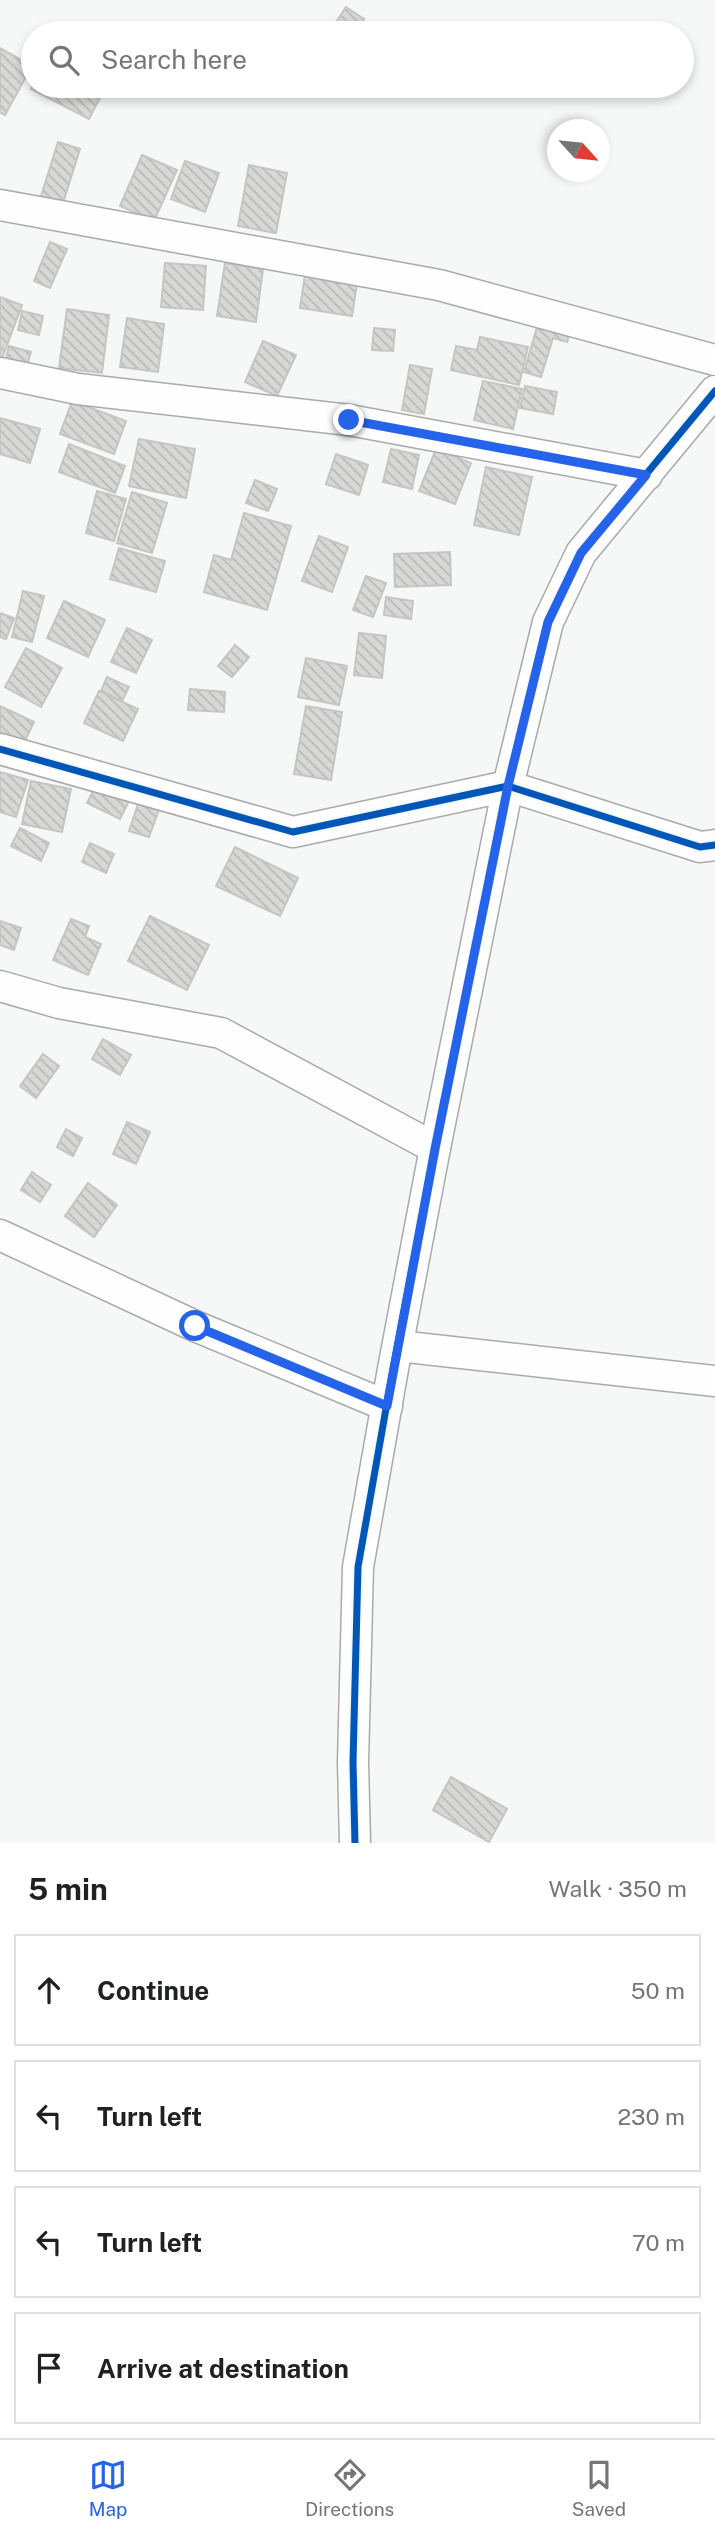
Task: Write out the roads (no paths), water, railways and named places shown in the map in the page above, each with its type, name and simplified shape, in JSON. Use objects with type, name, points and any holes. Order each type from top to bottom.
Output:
[{"type":"street","points":[[0,205],[439,285],[715,360]]},
{"type":"street","points":[[0,373],[78,390],[349,420],[646,475]]},
{"type":"street","points":[[355,1843],[353,1762],[358,1567],[435,1149],[508,786],[548,622],[581,553],[715,391]]},
{"type":"street","points":[[0,749],[293,832],[508,786],[700,846],[715,845]]},
{"type":"street","points":[[0,986],[60,1003],[221,1033],[435,1149]]},
{"type":"street","points":[[0,1235],[195,1326],[387,1406]]},
{"type":"street","points":[[398,1346],[715,1381]]}]
